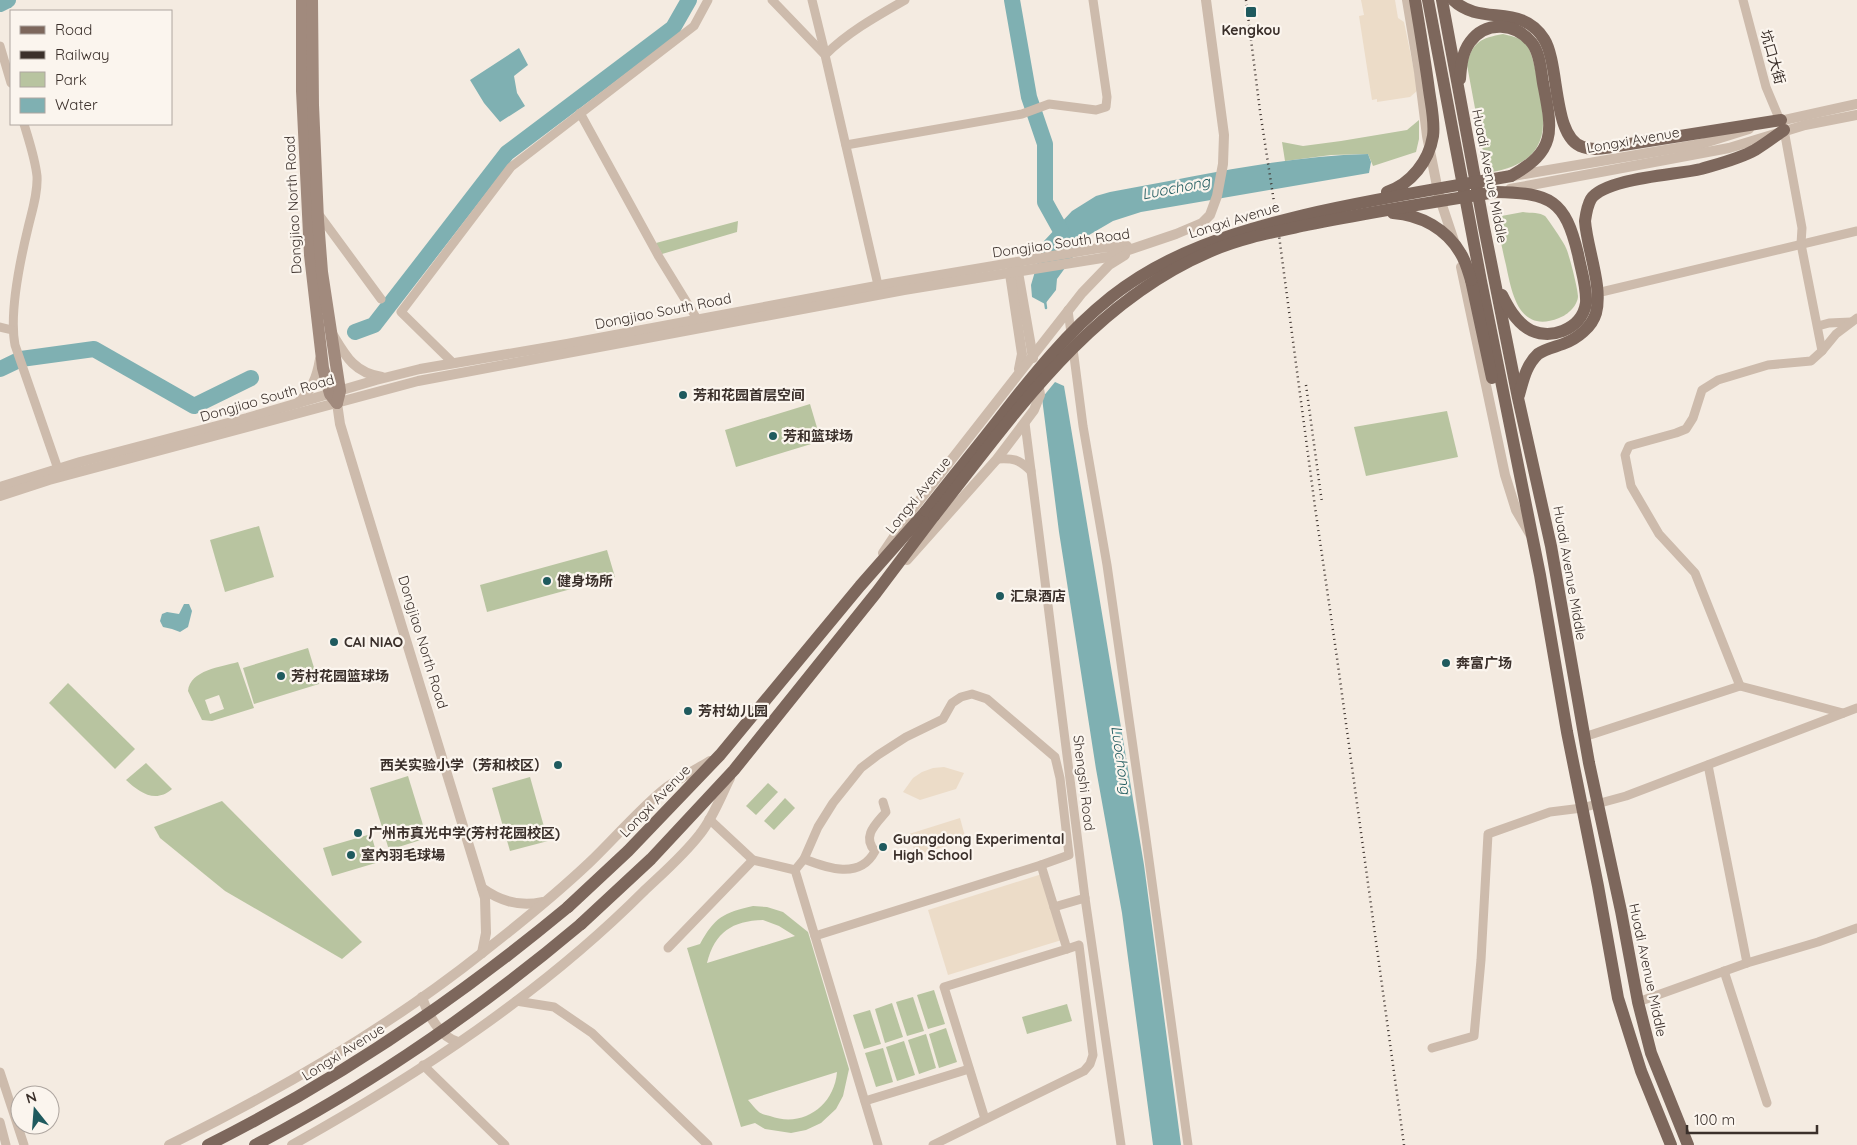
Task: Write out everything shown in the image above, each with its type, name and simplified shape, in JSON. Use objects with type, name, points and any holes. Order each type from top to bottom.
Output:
[{"type":"main road","name":"Dongjiao North Road","points":[[302,0],[302,83],[307,221],[321,353],[336,396]]},
{"type":"main road","name":"Dongjiao North Road","points":[[312,0],[317,212],[336,396]]},
{"type":"main road","points":[[1362,207],[1404,184],[1416,173],[1430,150],[1434,134],[1432,108],[1415,0]]},
{"type":"main road","name":"Huadi Avenue Middle","points":[[1428,0],[1470,224],[1540,575],[1567,732],[1618,998],[1638,1064],[1671,1145]]},
{"type":"main road","name":"Huadi Avenue Middle","points":[[1442,0],[1518,398],[1551,546],[1584,737],[1638,1002],[1654,1062],[1688,1145]]},
{"type":"main road","points":[[1456,3],[1473,12],[1510,16],[1526,21],[1537,30],[1544,39],[1552,61],[1563,125],[1571,139],[1582,147],[1609,147],[1782,125]]},
{"type":"main road","points":[[1459,96],[1460,72],[1466,50],[1476,35],[1492,28],[1508,27],[1521,32],[1534,45],[1539,59],[1550,121],[1545,149],[1530,166],[1511,176]]},
{"type":"main road","points":[[1518,398],[1528,367],[1538,354],[1578,336],[1590,324],[1596,314],[1597,293],[1585,221],[1586,211],[1592,198],[1606,188],[1621,183],[1700,169],[1731,160],[1754,150],[1782,125]]},
{"type":"main road","name":"Longxi Avenue","points":[[255,1145],[316,1112],[433,1038],[514,979],[581,924],[651,859],[734,770],[876,594],[930,514],[1040,366],[1078,326],[1112,296],[1180,253],[1247,229],[1511,176]]},
{"type":"main road","points":[[1496,192],[1519,192],[1539,195],[1556,204],[1564,214],[1568,220],[1576,245],[1584,283],[1586,305],[1582,315],[1568,328],[1549,335],[1528,329],[1519,322],[1496,284]]},
{"type":"main road","name":"Longxi Avenue","points":[[1362,207],[1496,192]]},
{"type":"main road","points":[[1362,207],[1416,217],[1437,228],[1461,254],[1471,280],[1506,443],[1540,575]]},
{"type":"main road","name":"Longxi Avenue","points":[[208,1145],[292,1101],[382,1046],[479,978],[568,907],[635,844],[720,755],[860,586],[930,514]]},
{"type":"street","points":[[453,364],[401,312],[511,167],[694,26],[708,0]]},
{"type":"street","points":[[772,0],[826,55]]},
{"type":"street","points":[[812,0],[878,285]]},
{"type":"street","points":[[826,55],[849,34],[905,0]]},
{"type":"street","points":[[846,145],[1022,114],[1049,104],[1096,110],[1106,107],[1107,97],[1093,0]]},
{"type":"street","points":[[860,586],[912,510],[1032,355],[1095,278],[1109,265],[1138,246],[1176,234],[1202,223],[1210,215],[1217,196],[1223,164],[1224,135],[1206,0]]},
{"type":"street","points":[[1407,0],[1427,136],[1439,196],[1450,225],[1462,268],[1505,475],[1516,510],[1530,534]]},
{"type":"street","name":"坑口大街","points":[[1743,0],[1766,87],[1782,125],[1802,228],[1801,244],[1822,350]]},
{"type":"street","points":[[0,46],[10,80]]},
{"type":"street","points":[[1782,125],[1857,104]]},
{"type":"street","points":[[580,113],[659,257],[697,319]]},
{"type":"street","points":[[1782,125],[1857,115]]},
{"type":"street","points":[[24,125],[33,154],[37,177],[35,196],[22,256],[12,330],[15,345],[58,469]]},
{"type":"street","name":"Longxi Avenue","points":[[1511,176],[1729,148],[1782,125]]},
{"type":"street","name":"Longxi Avenue","points":[[1496,192],[1647,158]]},
{"type":"street","points":[[317,212],[381,298]]},
{"type":"street","points":[[1597,293],[1857,231]]},
{"type":"street","name":"Dongjiao South Road","points":[[0,487],[58,469],[336,396],[393,387],[1013,270],[1035,259],[1117,246],[1138,246]]},
{"type":"street","name":"Dongjiao South Road","points":[[0,496],[336,396],[386,377],[878,285],[1013,270],[1030,270],[1108,256],[1138,246]]},
{"type":"street","points":[[876,594],[997,459],[1034,410],[1040,395],[1013,270]]},
{"type":"street","points":[[1013,270],[1022,354],[1018,373]]},
{"type":"street","points":[[1068,310],[1083,426],[1107,566],[1144,821],[1188,1145]]},
{"type":"street","points":[[1818,326],[1854,320]]},
{"type":"street","points":[[1740,686],[1694,573],[1659,534],[1631,486],[1624,455],[1629,446],[1686,429],[1693,418],[1702,390],[1718,380],[1768,365],[1811,361],[1836,334],[1854,320]]},
{"type":"street","points":[[0,327],[12,330]]},
{"type":"street","points":[[331,333],[349,360],[356,366],[371,375],[386,377]]},
{"type":"street","points":[[296,405],[312,387],[317,375],[321,353]]},
{"type":"street","points":[[1018,373],[1025,379],[1030,391],[1032,405],[1027,421]]},
{"type":"street","name":"Dongjiao North Road","points":[[336,396],[340,424],[485,898],[486,933],[482,953]]},
{"type":"street","name":"Shengshi Road","points":[[1027,421],[1031,471],[1085,898],[1121,1145]]},
{"type":"street","points":[[997,459],[1013,458],[1024,464],[1031,471]]},
{"type":"street","points":[[1584,737],[1740,686],[1843,713]]},
{"type":"street","points":[[795,870],[804,859],[818,826],[833,803],[861,768],[906,737],[943,719],[952,703],[961,697],[972,694],[987,699],[1055,757],[1060,778],[1069,856],[815,936]]},
{"type":"street","points":[[1432,1048],[1474,1036],[1481,960],[1488,834],[1550,812],[1582,808],[1626,796],[1857,708]]},
{"type":"street","points":[[169,1145],[277,1089],[324,1062],[422,997],[482,953],[588,864],[663,790],[720,755]]},
{"type":"street","points":[[1708,765],[1747,963]]},
{"type":"street","points":[[292,1145],[360,1106],[458,1042],[516,1001],[596,936],[633,902],[700,834],[734,770]]},
{"type":"street","points":[[804,859],[838,870],[849,870],[863,865],[872,857],[874,851],[869,839],[871,831],[886,812],[883,802]]},
{"type":"street","points":[[709,819],[753,860],[795,870]]},
{"type":"street","points":[[668,948],[753,860]]},
{"type":"street","points":[[1041,864],[1067,949]]},
{"type":"street","points":[[795,870],[878,1145]]},
{"type":"street","points":[[482,888],[512,903],[533,904],[544,901]]},
{"type":"street","points":[[1054,907],[1085,898]]},
{"type":"street","points":[[1638,1002],[1747,963],[1818,942],[1857,928]]},
{"type":"street","points":[[934,1145],[1084,1071],[1090,1064],[1093,1055],[1080,945],[944,987],[985,1119]]},
{"type":"street","points":[[1724,972],[1767,1103]]},
{"type":"street","points":[[422,997],[426,1009],[442,1032],[449,1039],[458,1042]]},
{"type":"street","points":[[516,1001],[554,1007],[592,1033],[708,1145]]},
{"type":"street","points":[[423,1066],[505,1145]]},
{"type":"street","points":[[864,1100],[969,1069]]},
{"type":"street","points":[[0,1072],[24,1145]]},
{"type":"street","points":[[0,1122],[6,1145]]},
{"type":"green space","points":[[1503,34],[1522,41],[1530,51],[1541,97],[1543,130],[1537,147],[1528,158],[1509,168],[1487,173],[1467,65],[1472,51],[1479,42],[1489,37]]},
{"type":"green space","points":[[1419,120],[1419,139],[1416,152],[1373,166],[1368,154],[1331,155],[1285,161],[1282,142],[1303,146],[1341,141],[1407,130]]},
{"type":"green space","points":[[1523,212],[1538,213],[1545,216],[1565,246],[1575,279],[1578,299],[1572,309],[1566,315],[1545,322],[1535,321],[1526,316],[1515,299],[1508,276],[1496,217]]},
{"type":"green space","points":[[738,221],[737,232],[662,254],[656,243]]},
{"type":"green space","name":"芳和篮球场","points":[[810,404],[821,441],[736,467],[725,430]]},
{"type":"green space","points":[[1447,411],[1458,457],[1366,476],[1354,427]]},
{"type":"green space","points":[[259,526],[274,577],[225,592],[210,540]]},
{"type":"green space","name":"健身场所","points":[[607,550],[615,577],[487,612],[480,585]]},
{"type":"green space","name":"芳村花园篮球场","points":[[308,648],[319,684],[254,704],[243,668]]},
{"type":"green space","points":[[238,662],[254,708],[212,721],[202,720],[188,691],[190,684],[200,674]],"holes":[[[219,695],[224,709],[210,714],[205,700]]]},
{"type":"green space","points":[[68,683],[135,749],[115,769],[49,703]]},
{"type":"green space","points":[[146,763],[172,789],[159,796],[153,796],[136,789],[126,780]]},
{"type":"green space","points":[[408,776],[427,838],[389,850],[370,788]]},
{"type":"green space","points":[[530,777],[548,841],[510,851],[492,788]]},
{"type":"green space","points":[[768,783],[778,792],[756,815],[746,806]]},
{"type":"green space","points":[[785,798],[795,808],[774,830],[764,821]]},
{"type":"green space","points":[[222,801],[362,942],[342,959],[225,891],[160,838],[154,827]]},
{"type":"green space","name":"室內羽毛球場","points":[[371,834],[379,862],[332,876],[323,848]]},
{"type":"green space","points":[[753,906],[767,907],[783,912],[808,932],[849,1069],[843,1096],[836,1109],[821,1123],[806,1130],[791,1133],[765,1129],[755,1123],[741,1127],[687,948],[700,944],[715,922],[727,914]],"holes":[[[763,920],[779,926],[795,936],[707,963],[715,943],[726,930],[742,923]],[[837,1072],[835,1084],[830,1095],[814,1112],[804,1117],[782,1119],[760,1113],[748,1100]]]},
{"type":"green space","points":[[934,990],[945,1024],[928,1029],[917,995]]},
{"type":"green space","points":[[913,997],[924,1031],[907,1036],[896,1002]]},
{"type":"green space","points":[[892,1003],[903,1037],[885,1043],[875,1009]]},
{"type":"green space","points":[[1067,1004],[1072,1021],[1027,1034],[1022,1017]]},
{"type":"green space","points":[[870,1010],[881,1044],[864,1049],[853,1015]]},
{"type":"green space","points":[[946,1028],[957,1062],[939,1068],[929,1034]]},
{"type":"green space","points":[[926,1034],[936,1068],[919,1074],[908,1040]]},
{"type":"green space","points":[[904,1041],[915,1075],[897,1081],[886,1047]]},
{"type":"green space","points":[[883,1048],[893,1082],[876,1087],[865,1053]]},
{"type":"shaded area","points":[[1361,0],[1395,0],[1398,18],[1404,22],[1418,90],[1410,97],[1377,102],[1377,99],[1372,100],[1359,16],[1364,15]]},
{"type":"shaded area","points":[[944,767],[964,773],[956,789],[920,800],[903,792],[913,778],[922,772]]},
{"type":"shaded area","points":[[960,818],[966,840],[916,855],[909,834]]},
{"type":"shaded area","points":[[1045,873],[1065,939],[948,975],[928,910]]},
{"type":"water","points":[[519,48],[528,65],[514,76],[517,93],[525,106],[500,122],[484,103],[470,80]]},
{"type":"water","points":[[1368,154],[1371,162],[1369,173],[1141,212],[1113,221],[1089,235],[1057,279],[1056,290],[1045,304],[1032,297],[1031,285],[1044,241],[1072,211],[1096,196],[1271,163]]},
{"type":"water","points":[[1055,382],[1064,386],[1144,865],[1181,1145],[1153,1145],[1122,913],[1096,769],[1059,532],[1042,398]]},
{"type":"water","points":[[184,604],[189,604],[192,611],[188,627],[180,632],[163,627],[160,621],[162,614],[167,612],[179,614]]},
{"type":"waterway","points":[[0,4],[8,0]]},
{"type":"waterway","points":[[355,332],[374,325],[507,153],[673,28],[689,0]]},
{"type":"waterway","points":[[1012,0],[1029,97],[1045,144],[1045,202],[1065,238]]},
{"type":"waterway","name":"Luochong","points":[[1045,301],[1046,308]]},
{"type":"waterway","points":[[0,369],[21,359],[94,349],[194,406],[251,378]]},
{"type":"railway","points":[[1246,0],[1404,1145]]},
{"type":"railway","points":[[1306,385],[1322,503]]},
{"type":"place","name":"Kengkou","points":[[1251,12]]},
{"type":"place","name":"芳和花园首层空间","points":[[683,395]]},
{"type":"place","name":"芳和篮球场","points":[[773,436]]},
{"type":"place","name":"健身场所","points":[[547,581]]},
{"type":"place","name":"汇泉酒店","points":[[1000,596]]},
{"type":"place","name":"CAI NIAO","points":[[334,642]]},
{"type":"place","name":"奔富广场","points":[[1446,663]]},
{"type":"place","name":"芳村花园篮球场","points":[[281,676]]},
{"type":"place","name":"芳村幼儿园","points":[[688,711]]},
{"type":"place","name":"西关实验小学（芳和校区）","points":[[558,765]]},
{"type":"place","name":"广州市真光中学(芳村花园校区)","points":[[358,833]]},
{"type":"place","name":"Guangdong Experimental High School","points":[[883,847]]},
{"type":"place","name":"室內羽毛球場","points":[[351,855]]}]
